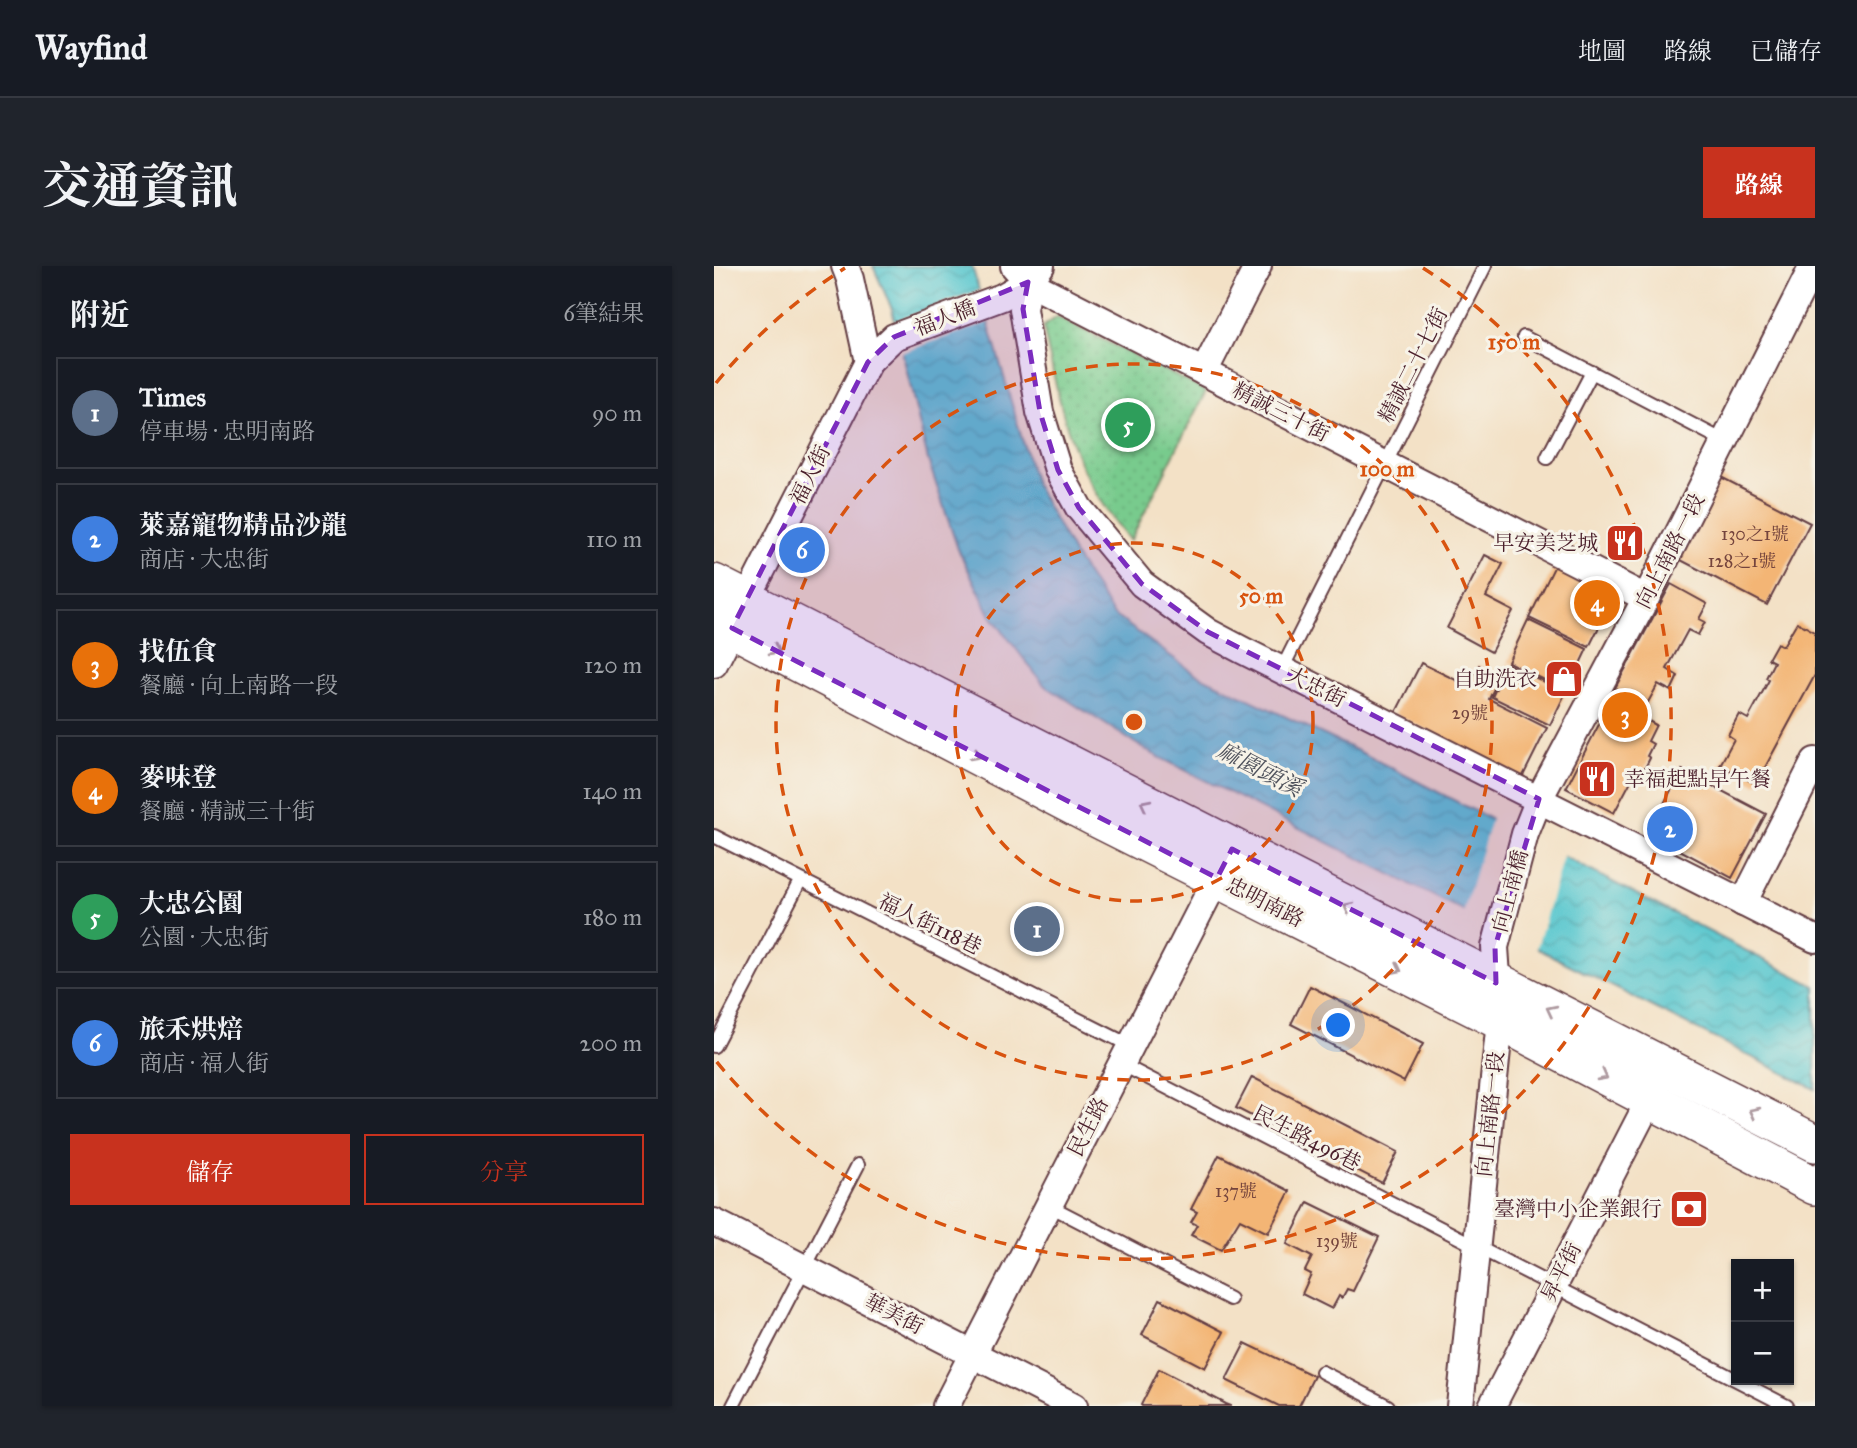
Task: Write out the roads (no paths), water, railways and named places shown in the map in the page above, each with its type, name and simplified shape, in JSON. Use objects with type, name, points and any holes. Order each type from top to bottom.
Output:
[{"type":"main road","name":"忠明南路","points":[[714,583],[731,615],[1094,817],[1495,965],[1815,1143]]},
{"type":"main road","name":"忠明南路","points":[[1224,863],[1500,1021],[1815,1186]]},
{"type":"street","points":[[845,266],[868,362]]},
{"type":"street","points":[[1204,372],[1258,266]]},
{"type":"street","name":"向上南路一段","points":[[1525,834],[1539,799],[1646,598],[1813,266]]},
{"type":"street","name":"福人橋","points":[[868,362],[894,337],[1002,297],[1028,271]]},
{"type":"street","name":"精誠三十街","points":[[1028,271],[1204,372],[1646,598]]},
{"type":"street","name":"大忠街","points":[[1028,271],[1023,309],[1040,412],[1058,470],[1079,508],[1142,584],[1208,632],[1815,939]]},
{"type":"street","name":"福人街","points":[[714,664],[731,615],[868,362]]},
{"type":"street","points":[[1742,903],[1815,761]]},
{"type":"street","name":"向上南橋","points":[[1495,965],[1525,834]]},
{"type":"street","name":"民生路","points":[[946,1406],[1224,863]]},
{"type":"street","name":"向上南路一段","points":[[1460,1406],[1500,1021],[1495,965]]},
{"type":"street","name":"昇平街","points":[[1492,1406],[1649,1101]]},
{"type":"street","name":"華美街","points":[[714,1222],[1074,1406]]},
{"type":"lane","name":"精誠二十七街","points":[[1282,669],[1485,266]]},
{"type":"lane","points":[[1524,337],[1726,442]]},
{"type":"lane","points":[[1547,458],[1591,372]]},
{"type":"lane","name":"福人街118巷","points":[[714,836],[1124,1054]]},
{"type":"lane","points":[[714,1046],[800,881]]},
{"type":"lane","name":"民生路496巷","points":[[1124,1054],[1476,1247],[1787,1406]]},
{"type":"lane","points":[[733,1406],[858,1165]]},
{"type":"lane","points":[[1048,1205],[1230,1299]]},
{"type":"lane","points":[[1322,1372],[1388,1406]]},
{"type":"water","name":"麻園頭溪","points":[[873,266],[972,266],[1035,484],[1073,553],[1113,614],[1194,673],[1362,753],[1815,986],[1815,1089],[1149,752],[1044,685],[991,616],[958,549],[928,460],[892,309]]},
{"type":"place","name":"大忠公園","points":[[1128,425]]},
{"type":"place","name":"早安美芝城","points":[[1625,543]]},
{"type":"place","name":"旅禾烘焙","points":[[802,550]]},
{"type":"place","name":"麥味登","points":[[1597,603]]},
{"type":"place","name":"自助洗衣","points":[[1564,679]]},
{"type":"place","name":"找伍食","points":[[1625,715]]},
{"type":"place","name":"幸福起點早午餐","points":[[1597,779]]},
{"type":"place","name":"萊嘉寵物精品沙龍","points":[[1670,829]]},
{"type":"place","name":"Times","points":[[1037,929]]},
{"type":"place","name":"臺灣中小企業銀行","points":[[1689,1209]]}]
